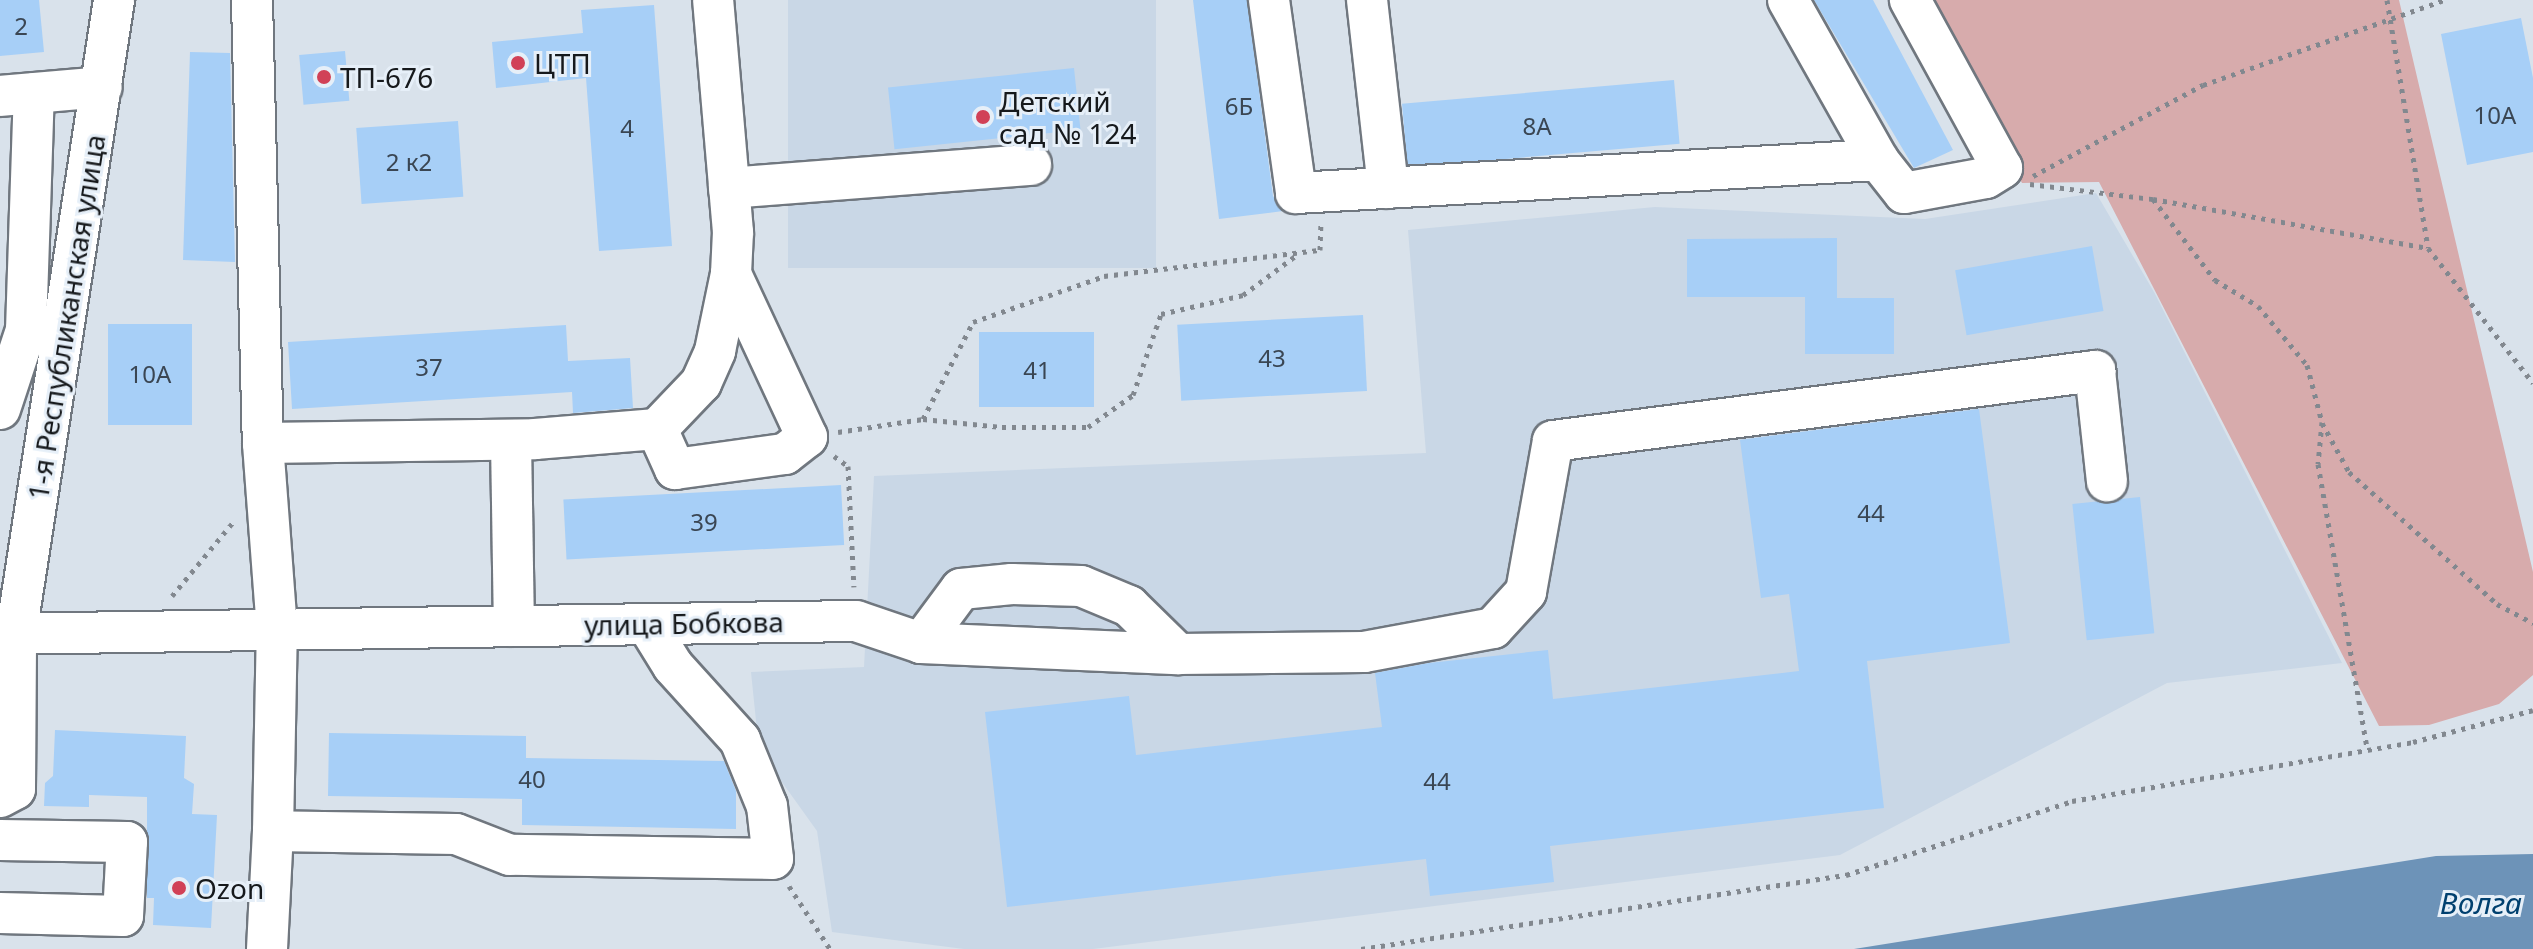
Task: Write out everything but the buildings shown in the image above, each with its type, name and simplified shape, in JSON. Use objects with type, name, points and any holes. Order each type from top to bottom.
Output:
[{"type":"street","name":"1-я Республиканская улица","points":[[0,797],[15,789],[8,634],[102,87],[114,0]]},
{"type":"street","points":[[252,0],[263,459],[277,630],[267,949]]},
{"type":"street","points":[[263,459],[657,429],[701,383],[715,351],[731,274],[729,188],[713,0]]},
{"type":"street","points":[[1269,0],[1296,193],[1878,160]]},
{"type":"street","points":[[1367,0],[1388,188]]},
{"type":"street","points":[[1788,0],[1878,160],[1904,193],[1986,178],[2002,168],[1910,0]]},
{"type":"street","points":[[0,409],[26,330],[16,146],[17,95],[102,87]]},
{"type":"street","points":[[729,188],[1031,165]]},
{"type":"street","points":[[657,429],[675,469],[785,454],[807,437],[731,274]]},
{"type":"street","name":"улица Бобкова","points":[[8,634],[861,621],[921,643],[1178,654],[1364,652],[1493,628],[1526,592],[1553,441],[2095,371],[2107,481]]},
{"type":"street","points":[[511,440],[514,626]]},
{"type":"street","points":[[921,643],[961,589],[1067,586],[1129,606],[1178,654]]},
{"type":"street","points":[[273,831],[456,834],[510,855],[773,859],[767,806],[740,740],[673,666],[647,624]]},
{"type":"street","points":[[0,840],[127,842],[123,916],[0,913]]},
{"type":"path","points":[[2387,0],[2386,20],[2428,248],[2533,383]]},
{"type":"path","points":[[2428,248],[2153,199],[2022,183],[2203,85],[2445,0]]},
{"type":"path","points":[[923,419],[973,322],[1104,276],[1320,250],[1323,191]]},
{"type":"path","points":[[2153,199],[2215,280],[2258,306],[2307,365],[2322,422],[2349,472],[2497,604],[2533,623]]},
{"type":"path","points":[[807,437],[923,419],[1002,427],[1088,427],[1133,395],[1161,314],[1243,295],[1300,253]]},
{"type":"path","points":[[2322,422],[2318,464],[2367,749]]},
{"type":"path","points":[[807,437],[848,466],[861,621]]},
{"type":"path","points":[[168,601],[250,502],[263,459]]},
{"type":"path","points":[[1361,949],[1846,875],[2072,801],[2367,749],[2533,710]]},
{"type":"path","points":[[773,859],[830,949]]},
{"type":"shaded area","name":"Детский сад № 124","points":[[788,0],[1156,0],[1156,268],[788,268]]},
{"type":"shaded area","points":[[1929,0],[2399,0],[2533,572],[2533,675],[2499,704],[2429,725],[2379,726],[2099,182],[2022,183]]},
{"type":"shaded area","points":[[2096,193],[2154,292],[2342,663],[2167,683],[1840,855],[1093,949],[964,949],[832,932],[817,831],[759,750],[751,672],[864,667],[874,476],[1426,453],[1408,230],[1655,207],[1925,219]]},
{"type":"water","name":"Волга","points":[[2533,854],[2533,949],[1854,949],[2436,856]]},
{"type":"place","name":"ЦТП","points":[[518,63]]},
{"type":"place","name":"ТП-676","points":[[324,77]]},
{"type":"place","name":"Детский сад № 124","points":[[983,117]]},
{"type":"place","name":"Ozon","points":[[179,888]]}]
